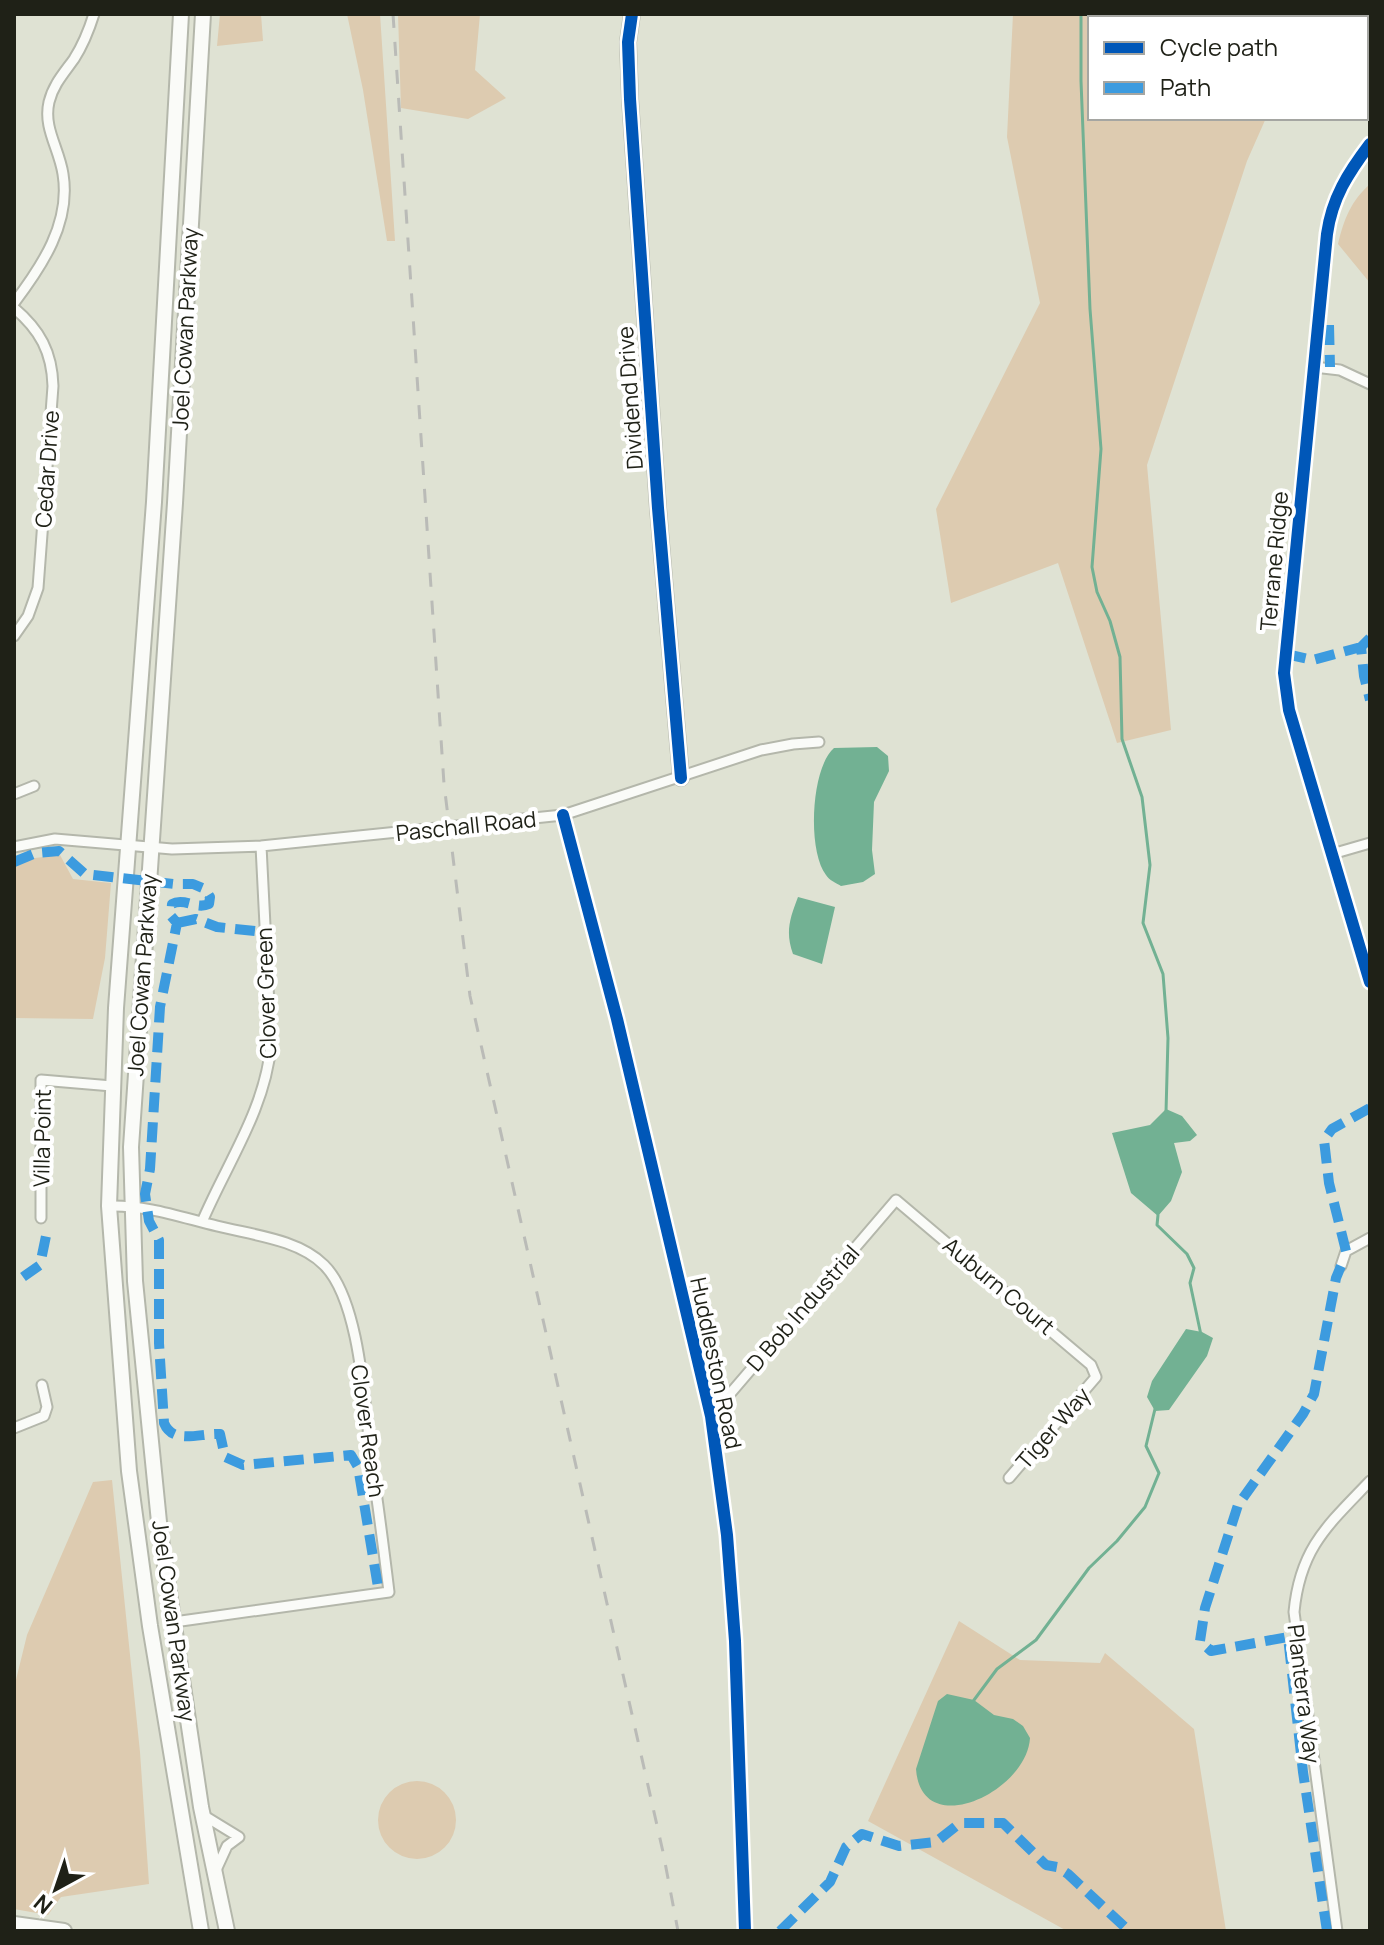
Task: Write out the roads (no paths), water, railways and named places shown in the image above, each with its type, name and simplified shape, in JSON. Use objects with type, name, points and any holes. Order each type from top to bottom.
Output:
[{"type":"main road","name":"Joel Cowan Parkway","points":[[181,14],[154,502],[112,1086],[109,1206],[129,1471],[158,1672],[200,1924]]},
{"type":"main road","name":"Joel Cowan Parkway","points":[[203,14],[175,503],[131,1147],[140,1206],[135,1281],[152,1468],[203,1815],[227,1931]]},
{"type":"main road","name":"Dividend Drive","points":[[632,14],[628,42],[630,99],[655,465],[681,778]]},
{"type":"main road","points":[[14,1924],[64,1931]]},
{"type":"main road","points":[[192,1931],[200,1924]]},
{"type":"main road","points":[[14,1930],[25,1931]]},
{"type":"street","points":[[14,306],[54,241],[61,211],[63,174],[47,120],[49,100],[58,80],[86,38],[94,14]]},
{"type":"street","name":"Terrane Ridge","points":[[1370,144],[1339,189],[1330,215],[1292,579],[1285,685],[1289,710],[1370,982]]},
{"type":"street","name":"Cedar Drive","points":[[14,306],[40,333],[46,345],[53,386],[38,588],[28,616],[14,636]]},
{"type":"street","points":[[1314,367],[1340,370],[1370,384]]},
{"type":"street","name":"Paschall Road","points":[[14,847],[55,839],[172,849],[261,846],[563,815],[761,750],[819,742]]},
{"type":"street","points":[[14,794],[34,786]]},
{"type":"street","name":"Huddleston Road","points":[[563,815],[617,1019],[711,1416],[728,1544],[735,1641],[745,1931]]},
{"type":"street","points":[[1332,854],[1370,843]]},
{"type":"street","name":"Clover Green","points":[[202,1222],[260,1101],[269,1066],[271,1045],[261,846]]},
{"type":"street","name":"Villa Point","points":[[41,1218],[41,1080],[112,1086]]},
{"type":"street","name":"D Bob Industrial","points":[[711,1416],[896,1200]]},
{"type":"street","name":"Auburn Court","points":[[896,1200],[1091,1365],[1096,1377]]},
{"type":"street","name":"Clover Reach","points":[[109,1206],[140,1206],[299,1248],[332,1273],[349,1312],[358,1359],[389,1592],[174,1622]]},
{"type":"street","points":[[1341,1266],[1346,1251],[1370,1238]]},
{"type":"street","name":"Tiger Way","points":[[1009,1478],[1096,1377]]},
{"type":"street","points":[[14,1428],[44,1416],[47,1407],[42,1385]]},
{"type":"street","name":"Planterra Way","points":[[1337,1931],[1294,1612],[1299,1578],[1308,1554],[1320,1535],[1370,1481]]},
{"type":"street","points":[[203,1815],[239,1837],[227,1846],[215,1873]]},
{"type":"waterway","points":[[1081,14],[1090,309],[1101,449],[1092,567],[1097,592],[1110,621],[1120,657],[1122,739],[1142,797],[1150,865],[1143,923],[1163,974],[1168,1038],[1166,1112]]},
{"type":"waterway","points":[[1158,1215],[1157,1225],[1187,1254],[1194,1268],[1190,1283],[1201,1335]]},
{"type":"waterway","points":[[974,1700],[997,1669],[1036,1640],[1089,1568],[1145,1507],[1159,1473],[1146,1446],[1155,1409]]},
{"type":"railway","points":[[393,14],[444,784],[470,996],[663,1852],[678,1931]]}]
